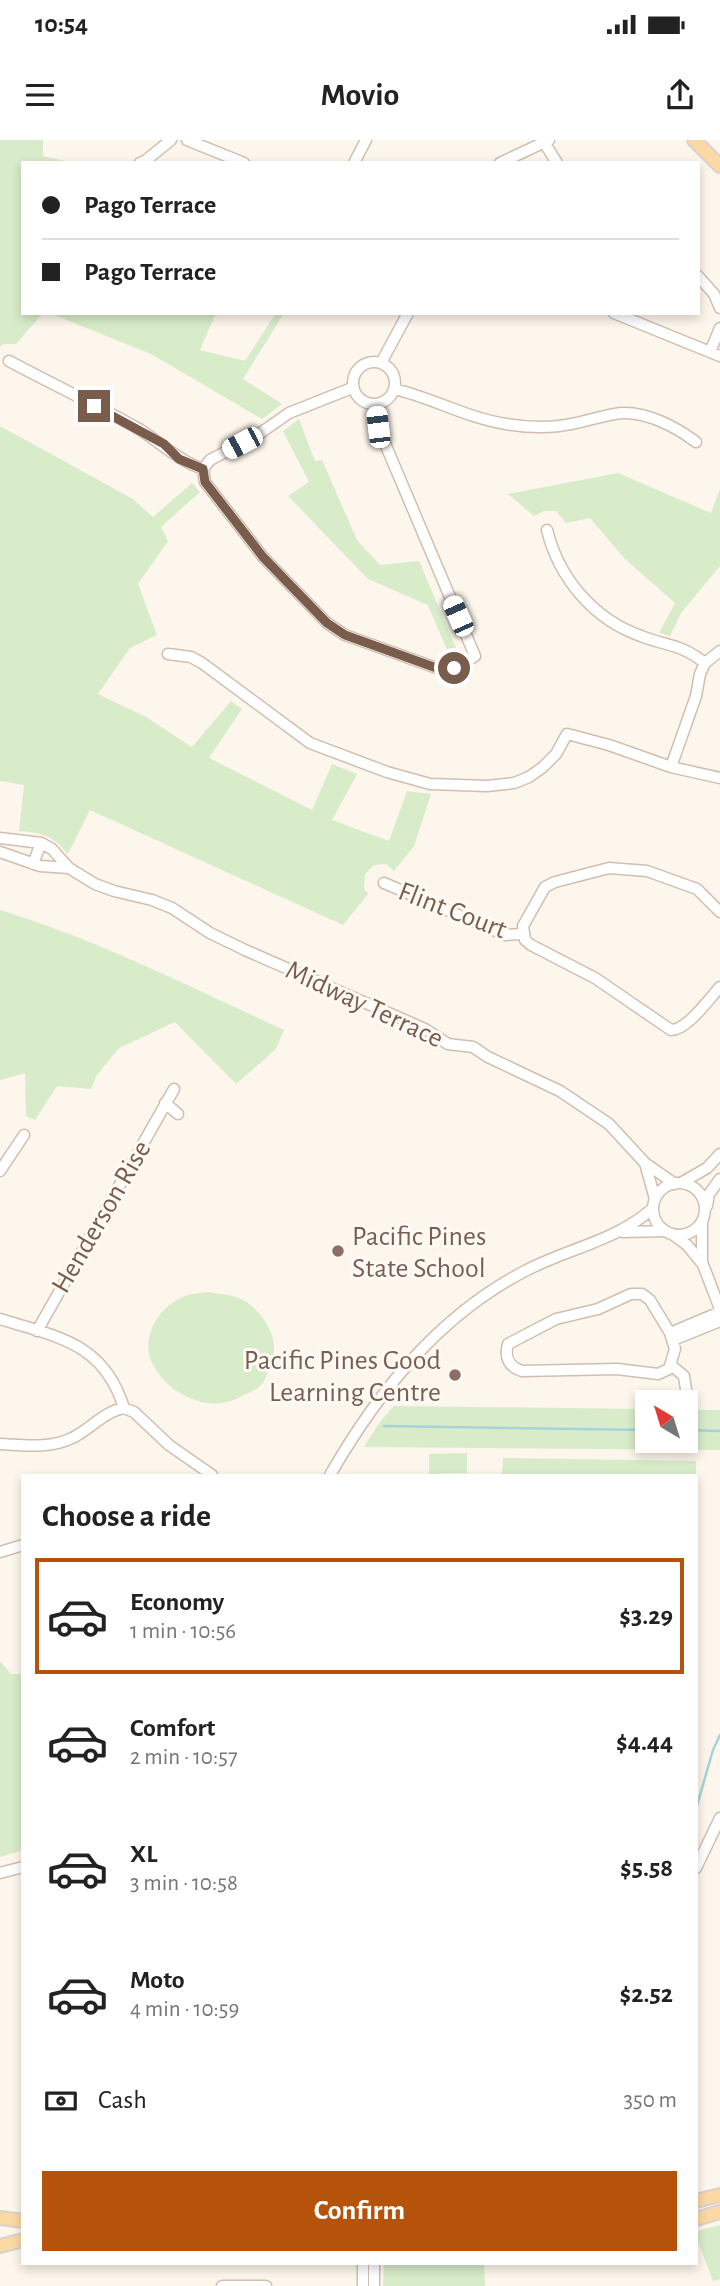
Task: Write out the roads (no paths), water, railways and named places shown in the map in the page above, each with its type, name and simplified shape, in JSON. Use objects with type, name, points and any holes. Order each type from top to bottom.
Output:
[{"type":"main road","points":[[694,140],[720,166]]},
{"type":"main road","points":[[698,2200],[720,2195]]},
{"type":"main road","points":[[698,2218],[720,2212]]},
{"type":"main road","points":[[0,2218],[21,2221]]},
{"type":"main road","points":[[0,2246],[21,2241]]},
{"type":"street","points":[[145,161],[171,140]]},
{"type":"street","points":[[187,140],[239,161]]},
{"type":"street","points":[[355,161],[366,140]]},
{"type":"street","points":[[504,161],[547,141],[556,161]]},
{"type":"street","points":[[700,278],[714,294],[720,308]]},
{"type":"street","points":[[381,363],[407,315]]},
{"type":"street","points":[[619,315],[715,354],[720,328]]},
{"type":"street","points":[[9,361],[136,428],[164,444],[179,459],[203,469]]},
{"type":"street","points":[[374,361],[393,373],[394,389],[387,400],[375,405],[361,400],[352,388],[359,367],[374,361]]},
{"type":"street","points":[[352,388],[289,413],[259,434],[210,460],[203,469],[205,482],[263,557],[327,623],[345,635],[442,670],[454,668],[475,656],[378,427],[375,405]]},
{"type":"street","points":[[394,389],[416,394],[480,419],[532,427],[560,426],[622,414],[636,415],[677,428],[696,442]]},
{"type":"street","points":[[547,530],[560,567],[592,607],[634,634],[679,646],[705,663]]},
{"type":"street","points":[[671,767],[696,696],[700,674],[705,663],[720,651]]},
{"type":"street","points":[[168,654],[191,657],[202,663],[310,743],[387,772],[430,784],[487,786],[513,783],[529,777],[543,767],[556,754],[567,734],[671,767],[720,778]]},
{"type":"street","points":[[0,838],[41,843],[33,864]]},
{"type":"street","name":"Midway Terrace","points":[[41,843],[52,849],[69,868],[104,888],[172,908],[210,933],[245,950],[425,1029],[448,1044],[473,1047],[488,1057],[560,1091],[609,1124],[645,1163],[678,1183]]},
{"type":"street","name":"Midway Terrace","points":[[0,852],[33,864],[69,868]]},
{"type":"street","points":[[720,912],[697,889],[647,871],[609,868],[555,881],[545,887],[523,926],[525,940],[531,945],[595,978],[671,1030],[678,1030],[686,1024],[720,987]]},
{"type":"street","name":"Flint Court","points":[[384,883],[505,934],[523,934]]},
{"type":"street","name":"Henderson Rise","points":[[37,1331],[174,1089]]},
{"type":"street","name":"Henderson Rise","points":[[164,1103],[177,1114]]},
{"type":"street","points":[[0,1171],[24,1135]]},
{"type":"street","points":[[331,1474],[368,1414],[395,1378],[433,1336],[477,1300],[525,1271],[622,1232],[654,1204],[660,1192],[707,1168],[720,1154]]},
{"type":"street","name":"Midway Terrace","points":[[645,1163],[654,1204]]},
{"type":"street","points":[[622,1232],[690,1233],[704,1217],[709,1194],[720,1179]]},
{"type":"street","points":[[678,1183],[696,1190],[702,1196],[702,1262]]},
{"type":"street","points":[[654,1204],[658,1225],[687,1245],[702,1262],[720,1310],[672,1336]]},
{"type":"street","points":[[631,1294],[642,1294],[650,1300],[672,1336],[674,1359],[669,1369],[658,1374],[617,1369],[522,1371],[513,1368],[507,1360],[506,1352],[508,1344],[556,1319],[598,1309],[631,1294]]},
{"type":"street","points":[[0,1319],[75,1344],[90,1355],[118,1387],[124,1408]]},
{"type":"street","points":[[672,1336],[720,1321]]},
{"type":"street","points":[[671,1365],[684,1376],[686,1390]]},
{"type":"street","points":[[0,1444],[41,1445],[69,1440],[109,1414],[124,1408],[134,1412],[169,1445],[211,1474]]},
{"type":"street","points":[[0,1552],[21,1546]]},
{"type":"street","points":[[698,1864],[720,1818]]},
{"type":"street","points":[[0,1873],[21,1868]]},
{"type":"street","points":[[363,2265],[363,2286]]},
{"type":"street","points":[[374,2265],[374,2286]]},
{"type":"street","points":[[222,2286],[266,2286]]},
{"type":"waterway","points":[[384,1426],[635,1430]]},
{"type":"waterway","points":[[698,1430],[720,1431]]},
{"type":"waterway","points":[[698,1802],[720,1735]]},
{"type":"place","name":"Pacific Pines State School","points":[[338,1251]]},
{"type":"place","name":"Pacific Pines Good Learning Centre","points":[[455,1375]]}]
